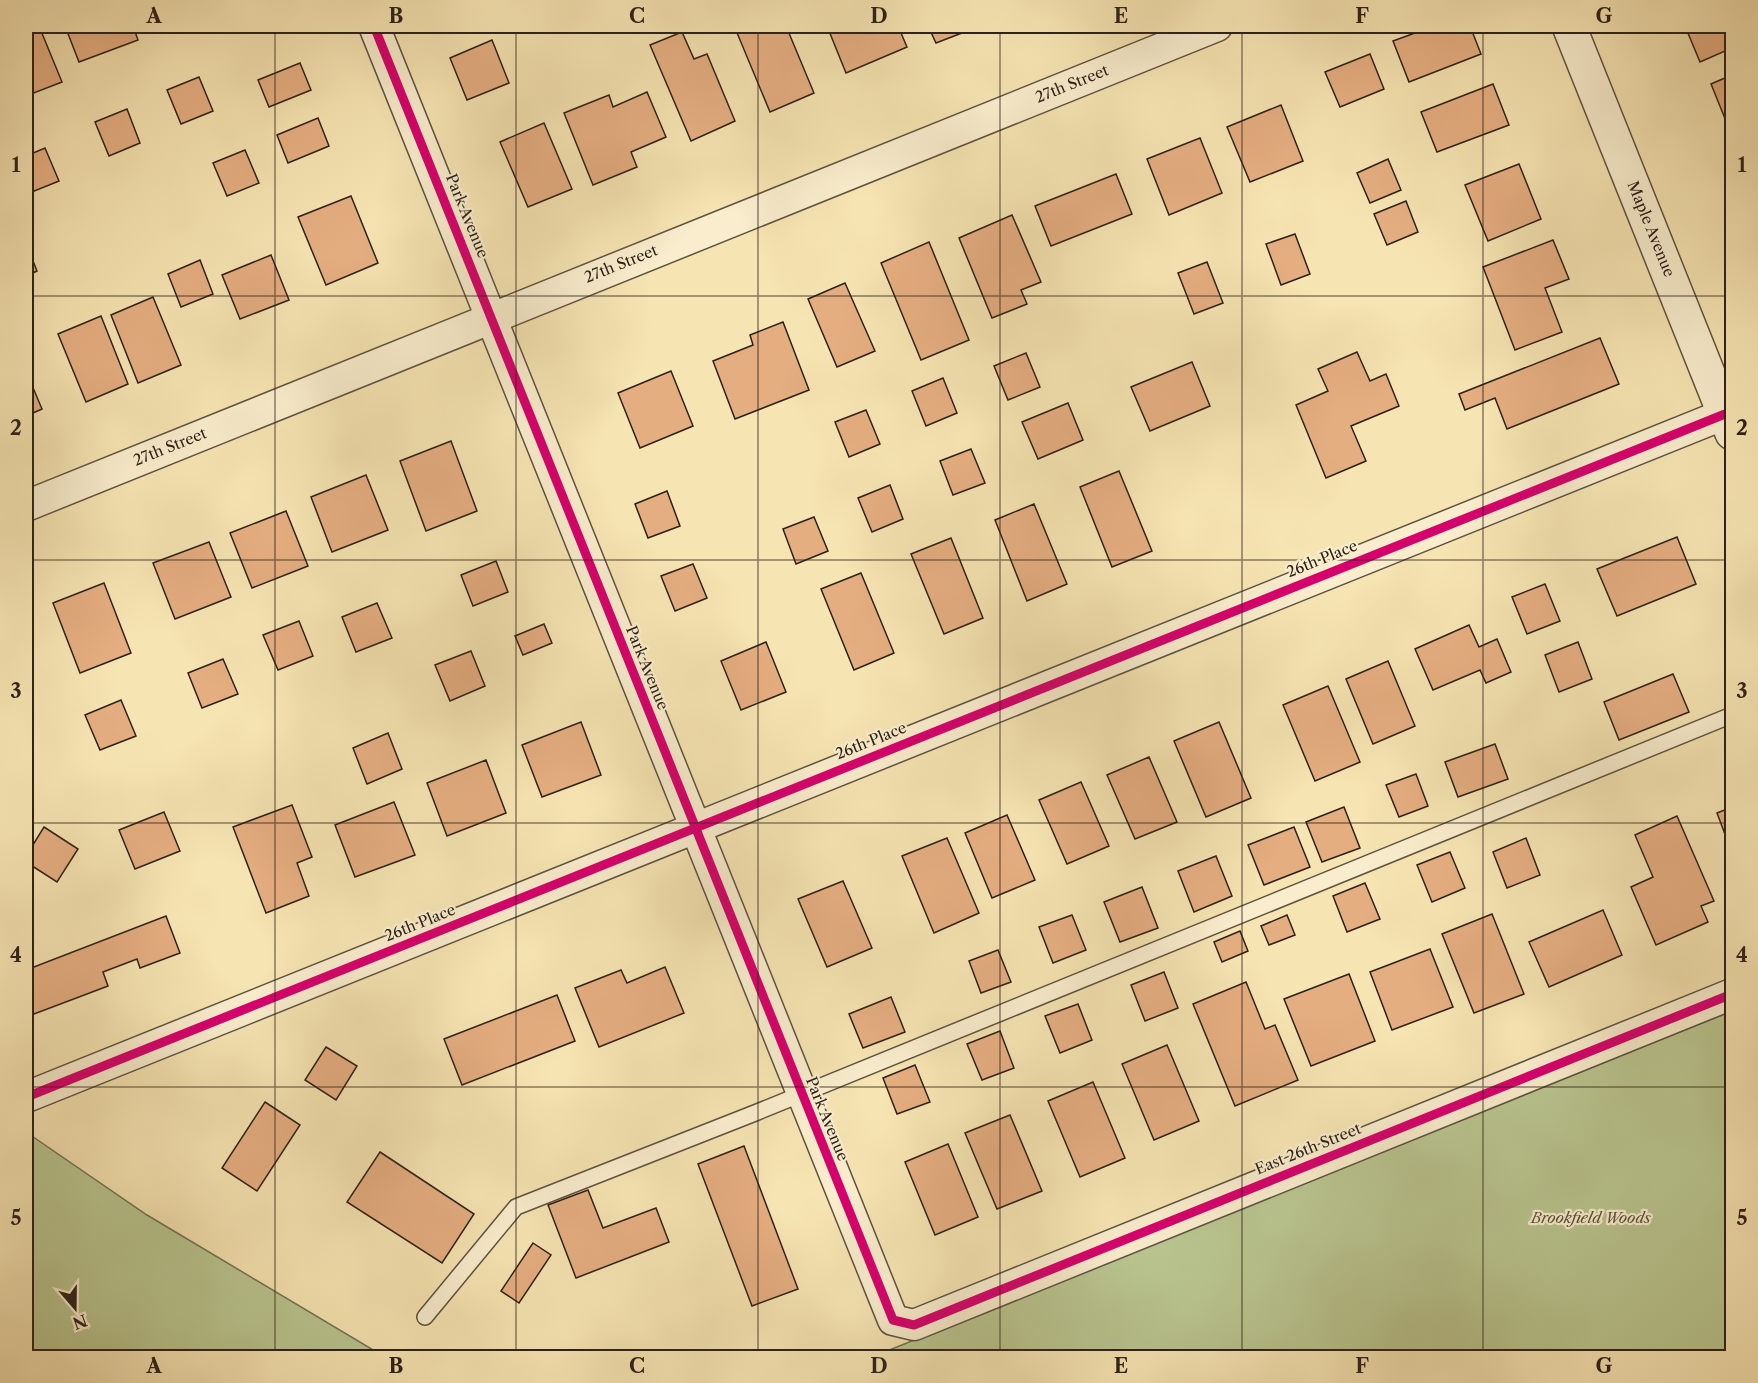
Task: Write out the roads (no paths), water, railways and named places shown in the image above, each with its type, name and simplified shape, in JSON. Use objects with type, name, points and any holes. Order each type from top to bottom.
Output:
[{"type":"street","name":"Park Avenue","points":[[374,26],[893,1320]]},
{"type":"street","name":"27th Street","points":[[26,506],[1217,26]]},
{"type":"street","name":"Maple Avenue","points":[[1569,26],[1729,423]]},
{"type":"street","name":"26th Place","points":[[27,1095],[695,828],[1729,423]]},
{"type":"street","name":"East 26th Street","points":[[893,1320],[914,1325],[1732,994]]},
{"type":"lane","points":[[425,1317],[516,1207],[801,1094],[1732,715]]},
{"type":"park label","name":"Brookfield Woods","points":[[1591,1218]]}]
